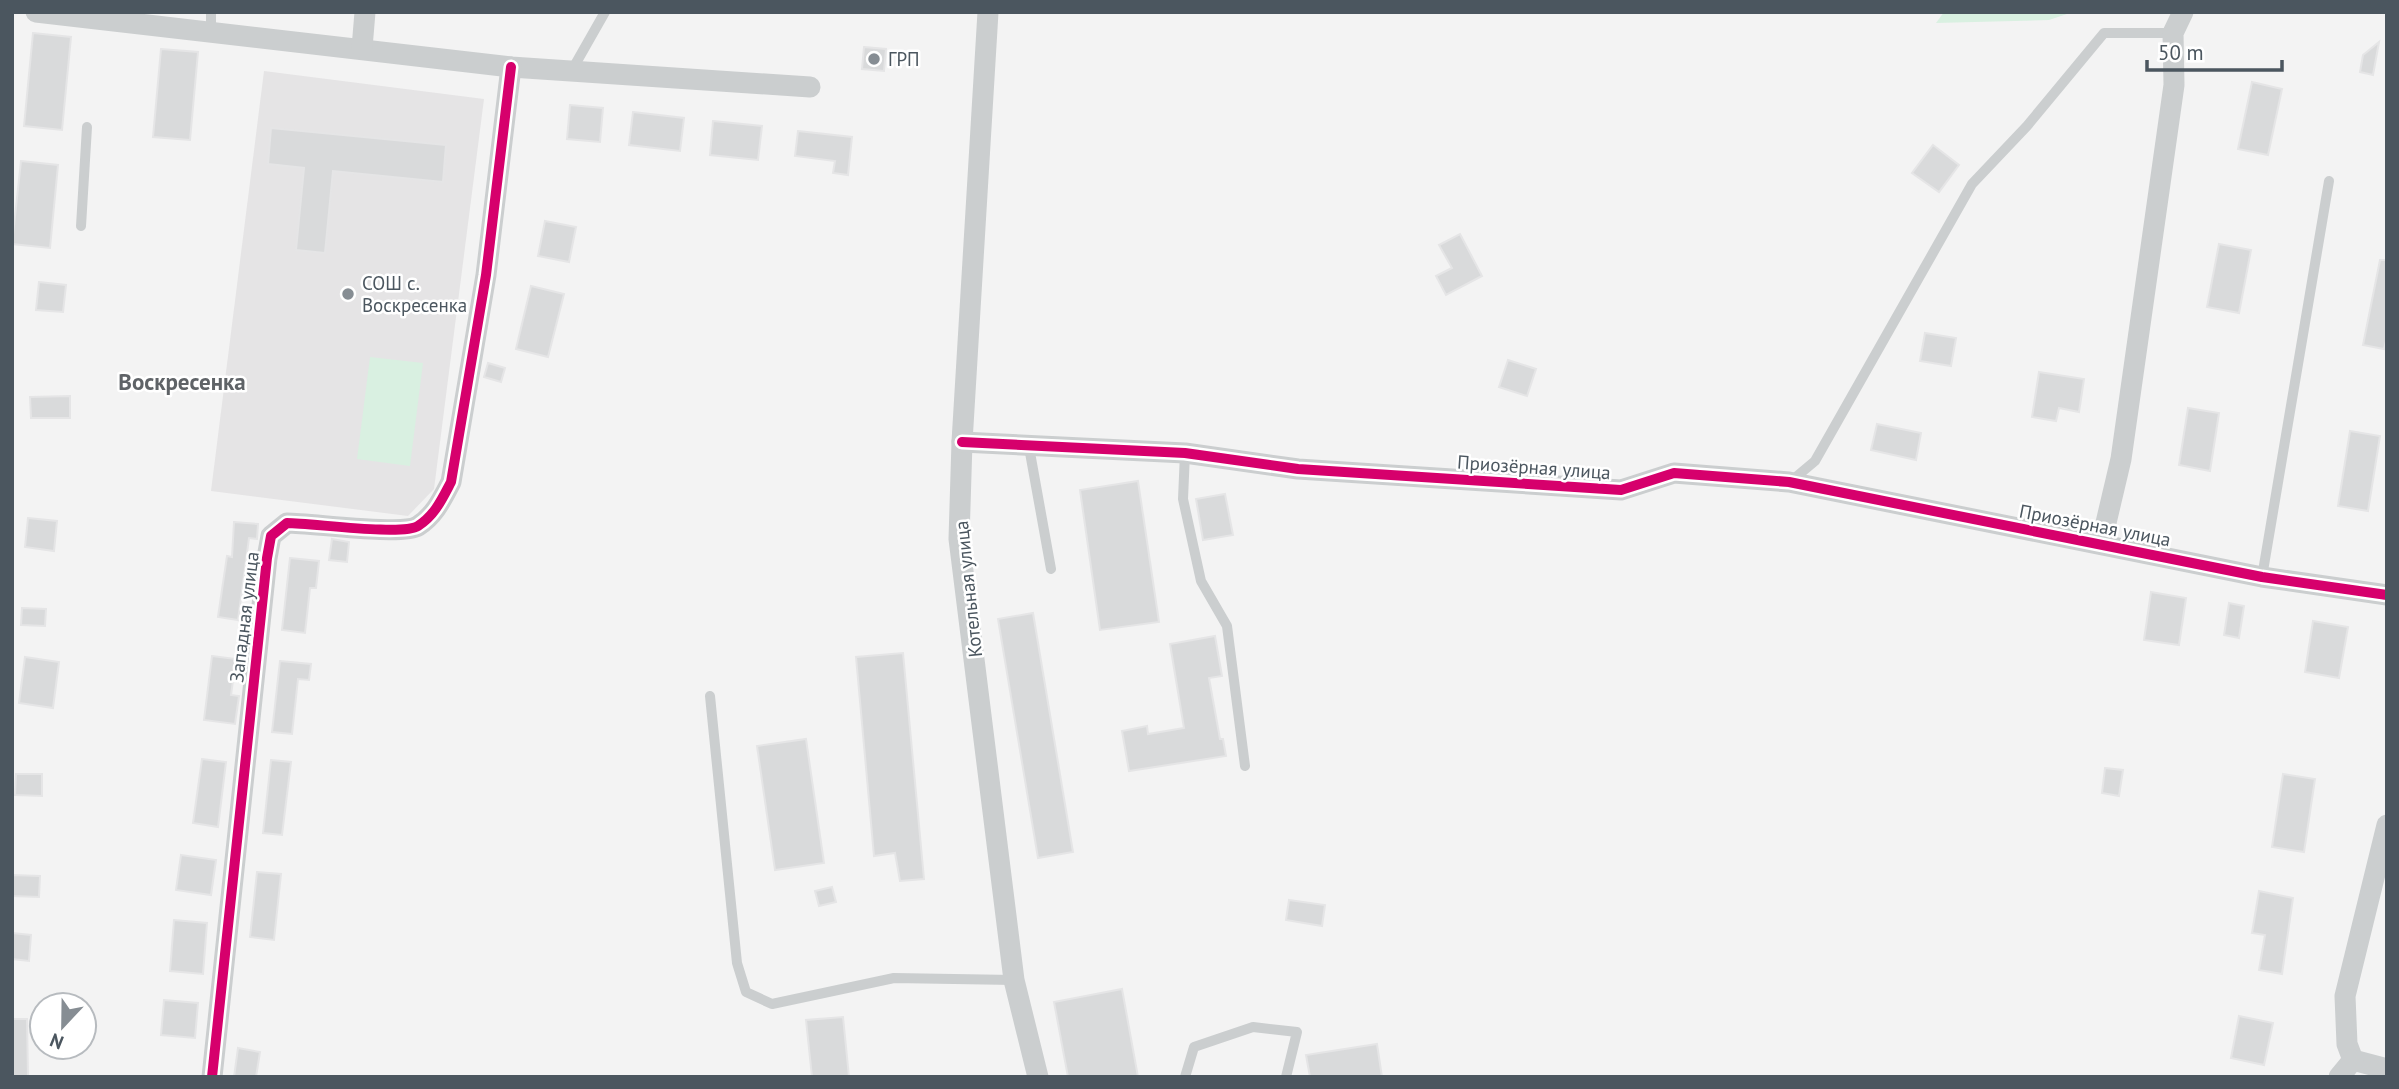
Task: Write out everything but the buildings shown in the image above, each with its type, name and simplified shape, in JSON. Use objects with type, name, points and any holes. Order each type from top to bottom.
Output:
[{"type":"street","points":[[36,12],[211,22],[362,48],[511,66],[810,87]]},
{"type":"street","points":[[362,48],[365,12]]},
{"type":"street","name":"Котельная улица","points":[[988,12],[962,442],[959,539],[1014,980],[1038,1077]]},
{"type":"street","points":[[2173,33],[2183,12]]},
{"type":"street","name":"Приозёрная улица","points":[[2101,544],[2123,446],[2174,85],[2173,33]]},
{"type":"street","name":"Западная улица","points":[[212,1077],[271,536],[287,523],[387,531],[416,528],[436,511],[451,482],[484,288],[511,66]]},
{"type":"street","name":"Приозёрная улица","points":[[962,442],[1185,453],[1298,469],[1621,490],[1674,473],[1789,482],[2262,577],[2387,595]]},
{"type":"street","points":[[2353,1060],[2347,1044],[2345,996],[2387,825]]},
{"type":"street","points":[[2353,1060],[2387,1069]]},
{"type":"street","points":[[2339,1077],[2353,1060]]},
{"type":"lane","points":[[572,70],[604,12]]},
{"type":"lane","points":[[1789,482],[1815,461],[1972,184],[2027,126],[2104,33],[2173,33]]},
{"type":"lane","points":[[80,226],[87,127]]},
{"type":"lane","points":[[2262,577],[2329,181]]},
{"type":"lane","points":[[1029,447],[1051,569]]},
{"type":"lane","points":[[1185,453],[1184,499],[1201,581],[1227,626],[1245,766]]},
{"type":"lane","points":[[710,696],[737,963],[746,992],[772,1004],[894,978],[1014,980]]},
{"type":"lane","points":[[1185,1077],[1194,1047],[1253,1027],[1297,1032],[1286,1077]]},
{"type":"shaded area","name":"СОШ с. Воскресенка","points":[[264,71],[484,99],[434,489],[408,516],[211,491]]},
{"type":"green space","points":[[1944,12],[2073,12],[2049,20],[1936,23]]},
{"type":"green space","points":[[370,357],[423,363],[410,466],[357,459]]},
{"type":"cycle path","points":[[212,1077],[271,536],[287,523],[409,529],[424,522],[434,512],[451,482],[486,275],[511,67]]},
{"type":"cycle path","points":[[962,442],[1185,453],[1298,469],[1621,490],[1674,473],[1789,482],[2262,577],[2387,595]]},
{"type":"place","name":"ГРП","points":[[874,59]]},
{"type":"place","name":"СОШ с. Воскресенка","points":[[348,294]]},
{"type":"district","name":"Воскресенка","points":[[182,382]]}]
